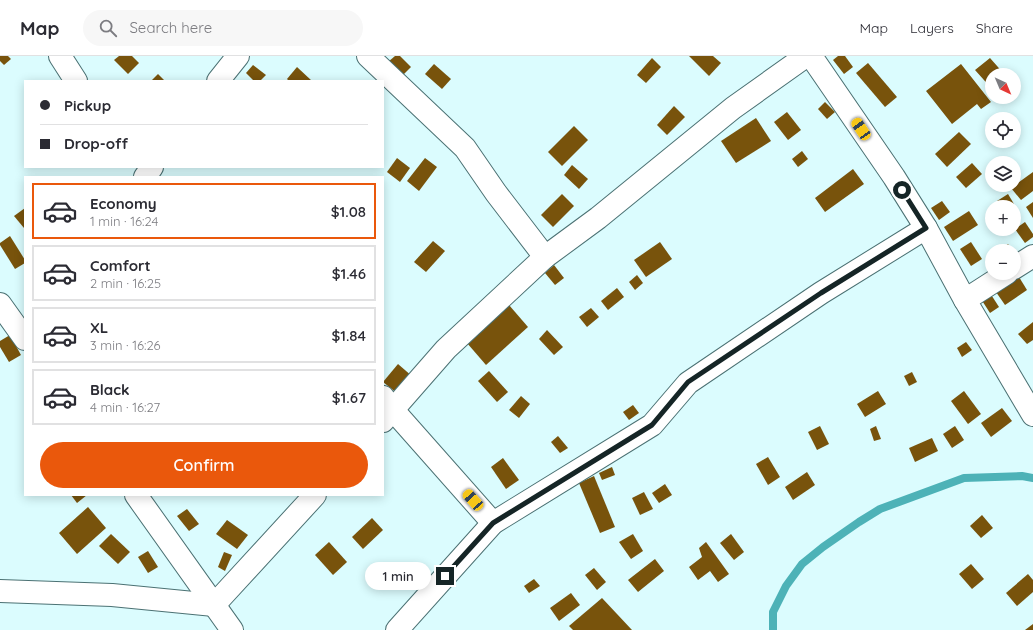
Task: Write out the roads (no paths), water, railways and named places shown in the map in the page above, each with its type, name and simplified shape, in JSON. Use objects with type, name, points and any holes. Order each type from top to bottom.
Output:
[{"type":"street","points":[[60,56],[75,80]]},
{"type":"street","points":[[219,80],[238,56]]},
{"type":"street","points":[[368,56],[465,148],[496,193],[545,257]]},
{"type":"street","points":[[493,523],[386,409],[446,349],[545,257],[598,218],[733,108],[806,56]]},
{"type":"street","points":[[811,56],[894,177],[926,228],[965,300],[1033,415]]},
{"type":"street","points":[[397,630],[493,523],[652,425],[688,382],[821,293],[926,228]]},
{"type":"street","points":[[1021,264],[1033,256]]},
{"type":"street","points":[[965,300],[996,280]]},
{"type":"street","points":[[9,314],[24,337]]},
{"type":"street","points":[[137,496],[232,630]]},
{"type":"street","points":[[214,605],[314,496]]},
{"type":"street","points":[[0,590],[112,595],[214,605]]},
{"type":"waterway","points":[[773,630],[773,612],[786,586],[802,564],[823,547],[880,509],[964,478],[1022,476],[1033,478]]}]
